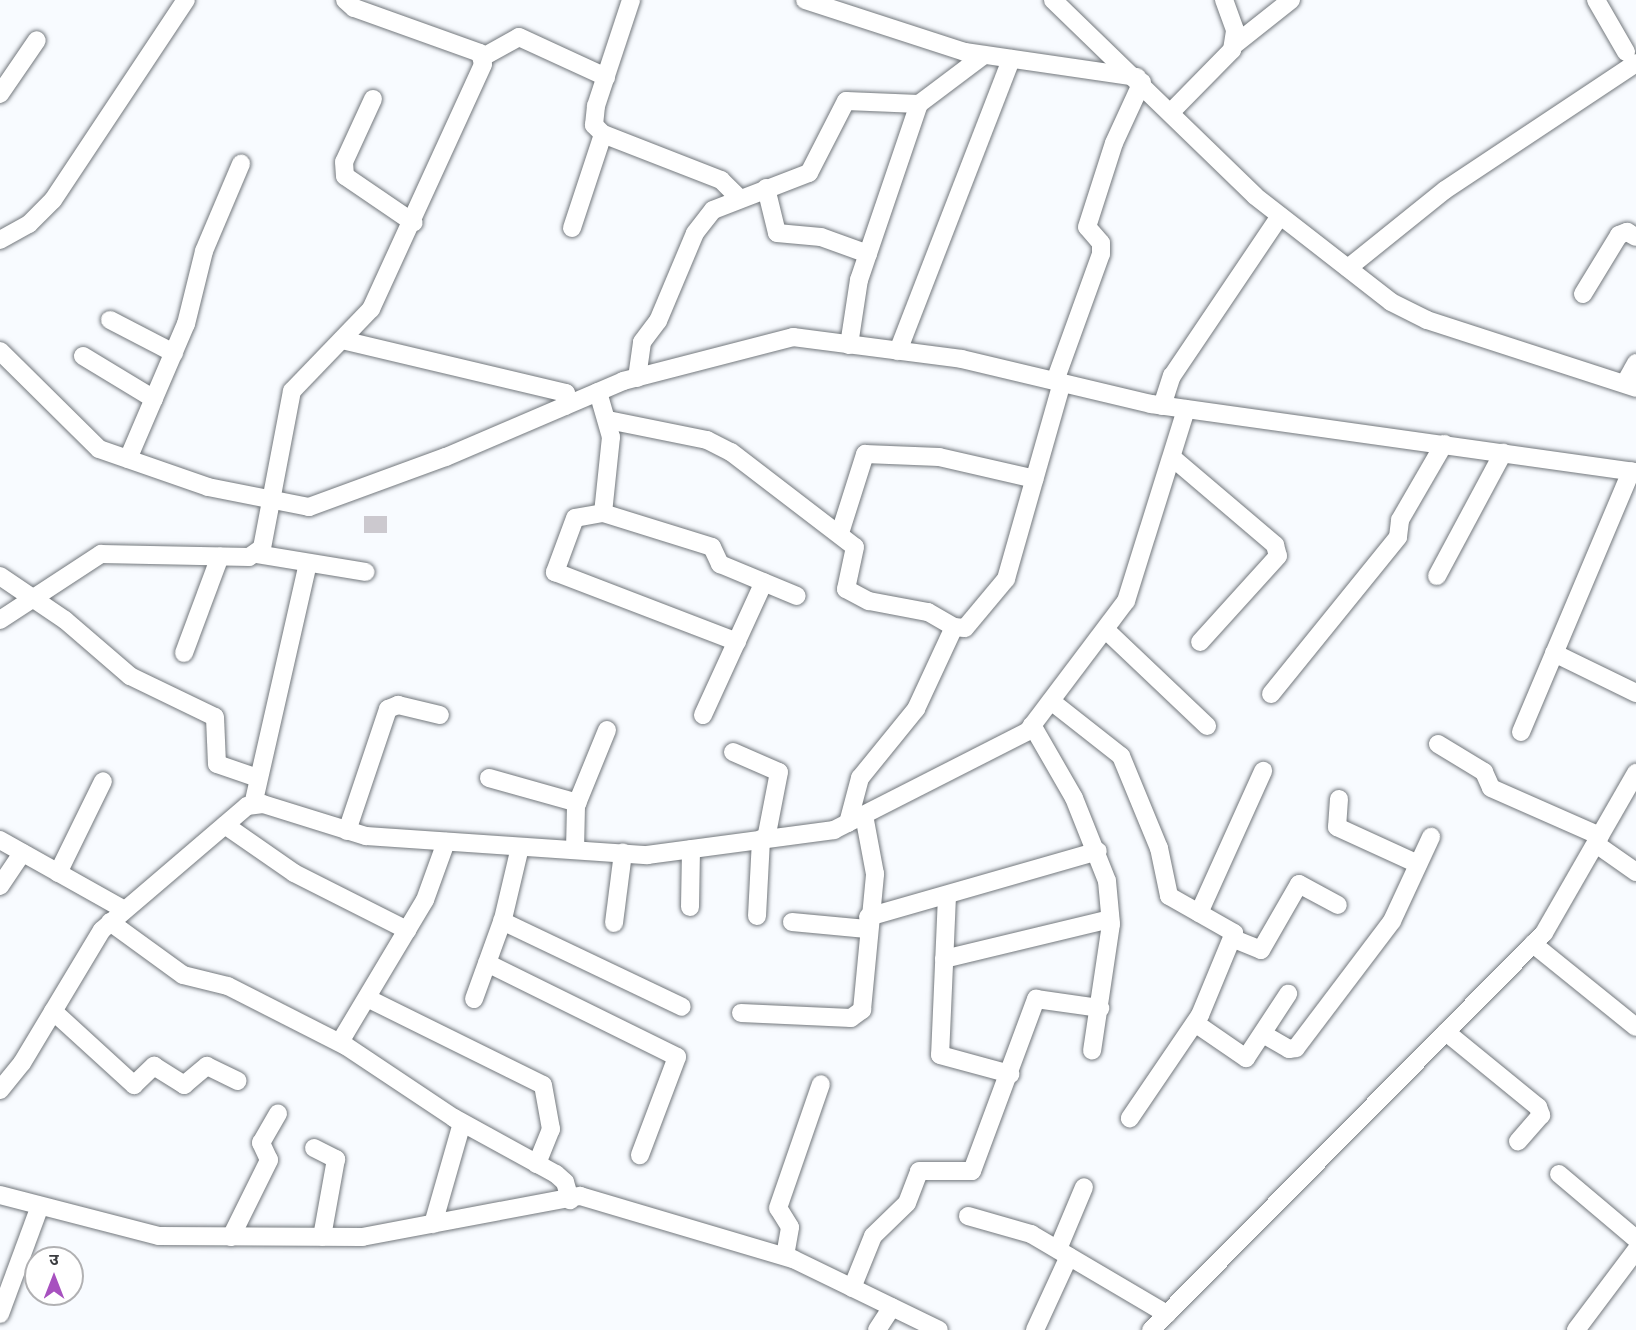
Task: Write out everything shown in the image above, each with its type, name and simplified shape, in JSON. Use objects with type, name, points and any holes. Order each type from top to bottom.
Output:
[{"type":"street","points":[[0,240],[29,224],[53,200],[186,0]]},
{"type":"street","points":[[345,0],[354,8],[483,57]]},
{"type":"street","points":[[631,0],[593,119],[603,134],[721,180],[738,197]]},
{"type":"street","points":[[805,0],[984,55],[1140,80]]},
{"type":"street","points":[[1053,0],[1140,80],[1280,216],[1391,302],[1427,320],[1631,385],[1636,363]]},
{"type":"street","points":[[1224,0],[1235,30],[1233,46]]},
{"type":"street","points":[[1172,111],[1233,46],[1291,0]]},
{"type":"street","points":[[1348,268],[1445,190],[1631,57],[1596,0]]},
{"type":"street","points":[[257,554],[292,391],[371,309],[414,222],[483,57],[519,37],[606,77]]},
{"type":"street","points":[[0,94],[37,39]]},
{"type":"street","points":[[849,345],[855,295],[919,104],[984,55]]},
{"type":"street","points":[[898,351],[1011,59]]},
{"type":"street","points":[[608,420],[707,440],[731,452],[840,533],[856,552],[846,589],[870,601],[928,612],[954,627],[965,628],[1006,579],[1035,479],[1058,382],[1101,254],[1101,243],[1088,227],[1114,143],[1140,80]]},
{"type":"street","points":[[373,99],[344,162],[345,176],[414,222]]},
{"type":"street","points":[[637,378],[642,342],[658,321],[694,233],[713,210],[738,197],[815,168],[846,101],[919,104]]},
{"type":"street","points":[[572,228],[603,134]]},
{"type":"street","points":[[128,459],[190,315],[204,251],[241,165]]},
{"type":"street","points":[[766,188],[777,233],[821,237],[868,254]]},
{"type":"street","points":[[1162,405],[1172,376],[1280,216]]},
{"type":"street","points":[[1583,294],[1619,235],[1627,232],[1636,237]]},
{"type":"street","points":[[110,320],[174,353]]},
{"type":"street","points":[[0,351],[99,449],[208,487],[309,507],[637,378],[793,337],[962,359],[1186,409],[1633,471],[1521,732]]},
{"type":"street","points":[[342,340],[566,393],[565,406]]},
{"type":"street","points":[[83,356],[154,399]]},
{"type":"street","points":[[598,392],[608,420],[610,454],[603,513]]},
{"type":"street","points":[[253,805],[347,831],[446,842],[623,854],[691,849],[763,839],[856,819],[1032,725],[1107,631],[1130,593],[1174,459],[1186,409]]},
{"type":"street","points":[[1271,694],[1398,537],[1400,519],[1444,444]]},
{"type":"street","points":[[840,533],[861,460],[873,452],[939,458],[1035,479]]},
{"type":"street","points":[[1437,576],[1503,453]]},
{"type":"street","points":[[1174,459],[1278,551],[1277,561],[1200,642]]},
{"type":"street","points":[[737,642],[555,572],[575,518],[603,513],[712,547],[720,564],[797,596]]},
{"type":"street","points":[[0,620],[101,554],[220,556],[257,554],[366,572]]},
{"type":"street","points":[[184,653],[220,556]]},
{"type":"street","points":[[253,805],[255,777],[308,562]]},
{"type":"street","points":[[0,576],[34,597],[130,676],[215,717],[217,764],[255,777]]},
{"type":"street","points":[[704,715],[764,582]]},
{"type":"street","points":[[741,1013],[858,1015],[867,923],[875,874],[856,819],[865,768],[916,710],[954,627]]},
{"type":"street","points":[[1107,631],[1207,726]]},
{"type":"street","points":[[1554,653],[1636,693]]},
{"type":"street","points":[[1051,701],[1121,756],[1159,848],[1169,896],[1231,928],[1234,939],[1195,1023],[1130,1118]]},
{"type":"street","points":[[347,831],[388,709],[398,705],[440,715]]},
{"type":"street","points":[[1032,725],[1098,851],[1110,919],[1100,1008],[1092,1051]]},
{"type":"street","points":[[575,850],[578,803],[607,730]]},
{"type":"street","points":[[1438,744],[1484,772],[1491,788],[1598,840],[1636,872]]},
{"type":"street","points":[[733,752],[779,772],[763,839],[757,916]]},
{"type":"street","points":[[1199,913],[1263,771]]},
{"type":"street","points":[[1151,1330],[1533,944],[1598,840],[1636,773]]},
{"type":"street","points":[[489,778],[578,803]]},
{"type":"street","points":[[58,873],[104,781]]},
{"type":"street","points":[[1339,799],[1337,827],[1418,864]]},
{"type":"street","points":[[0,1090],[116,915],[225,825],[253,805]]},
{"type":"street","points":[[225,825],[294,873],[406,930]]},
{"type":"street","points":[[1263,1034],[1289,1050],[1296,1048],[1392,921],[1431,837]]},
{"type":"street","points":[[0,840],[58,873],[116,915],[183,975],[228,986],[340,1042],[462,1122],[566,1182],[570,1200]]},
{"type":"street","points":[[340,1042],[406,930],[446,842]]},
{"type":"street","points":[[474,999],[502,921],[520,847]]},
{"type":"street","points":[[690,907],[691,849]]},
{"type":"street","points":[[792,922],[867,923],[947,896],[1098,851]]},
{"type":"street","points":[[0,886],[22,853]]},
{"type":"street","points":[[614,923],[623,854]]},
{"type":"street","points":[[1234,939],[1261,950],[1299,884],[1338,905]]},
{"type":"street","points":[[947,896],[940,1055],[1010,1074]]},
{"type":"street","points":[[944,958],[1110,919]]},
{"type":"street","points":[[502,921],[682,1007]]},
{"type":"street","points":[[1533,944],[1636,1027]]},
{"type":"street","points":[[487,963],[677,1057],[640,1155]]},
{"type":"street","points":[[1195,1023],[1246,1058],[1288,994]]},
{"type":"street","points":[[367,998],[543,1085],[551,1129],[537,1164]]},
{"type":"street","points":[[852,1288],[873,1236],[907,1203],[919,1171],[972,1171],[1036,999],[1100,1008]]},
{"type":"street","points":[[53,1011],[134,1085],[154,1066],[184,1085],[207,1066],[238,1081]]},
{"type":"street","points":[[1446,1032],[1538,1107],[1540,1115],[1518,1141]]},
{"type":"street","points":[[785,1256],[790,1227],[778,1208],[821,1084]]},
{"type":"street","points":[[231,1236],[269,1160],[261,1143],[278,1113]]},
{"type":"street","points":[[433,1224],[462,1122]]},
{"type":"street","points":[[314,1148],[336,1159],[322,1237]]},
{"type":"street","points":[[1559,1174],[1636,1239]]},
{"type":"street","points":[[1035,1330],[1084,1187]]},
{"type":"street","points":[[0,1195],[159,1236],[322,1237],[362,1237],[570,1200],[580,1196],[785,1256],[939,1330]]},
{"type":"street","points":[[0,1314],[40,1206]]},
{"type":"street","points":[[968,1216],[1014,1228],[1063,1252],[1167,1314]]},
{"type":"street","points":[[1576,1330],[1636,1250]]},
{"type":"street","points":[[877,1330],[892,1307]]},
{"type":"building","points":[[364,516],[387,516],[387,533],[364,533]]}]
